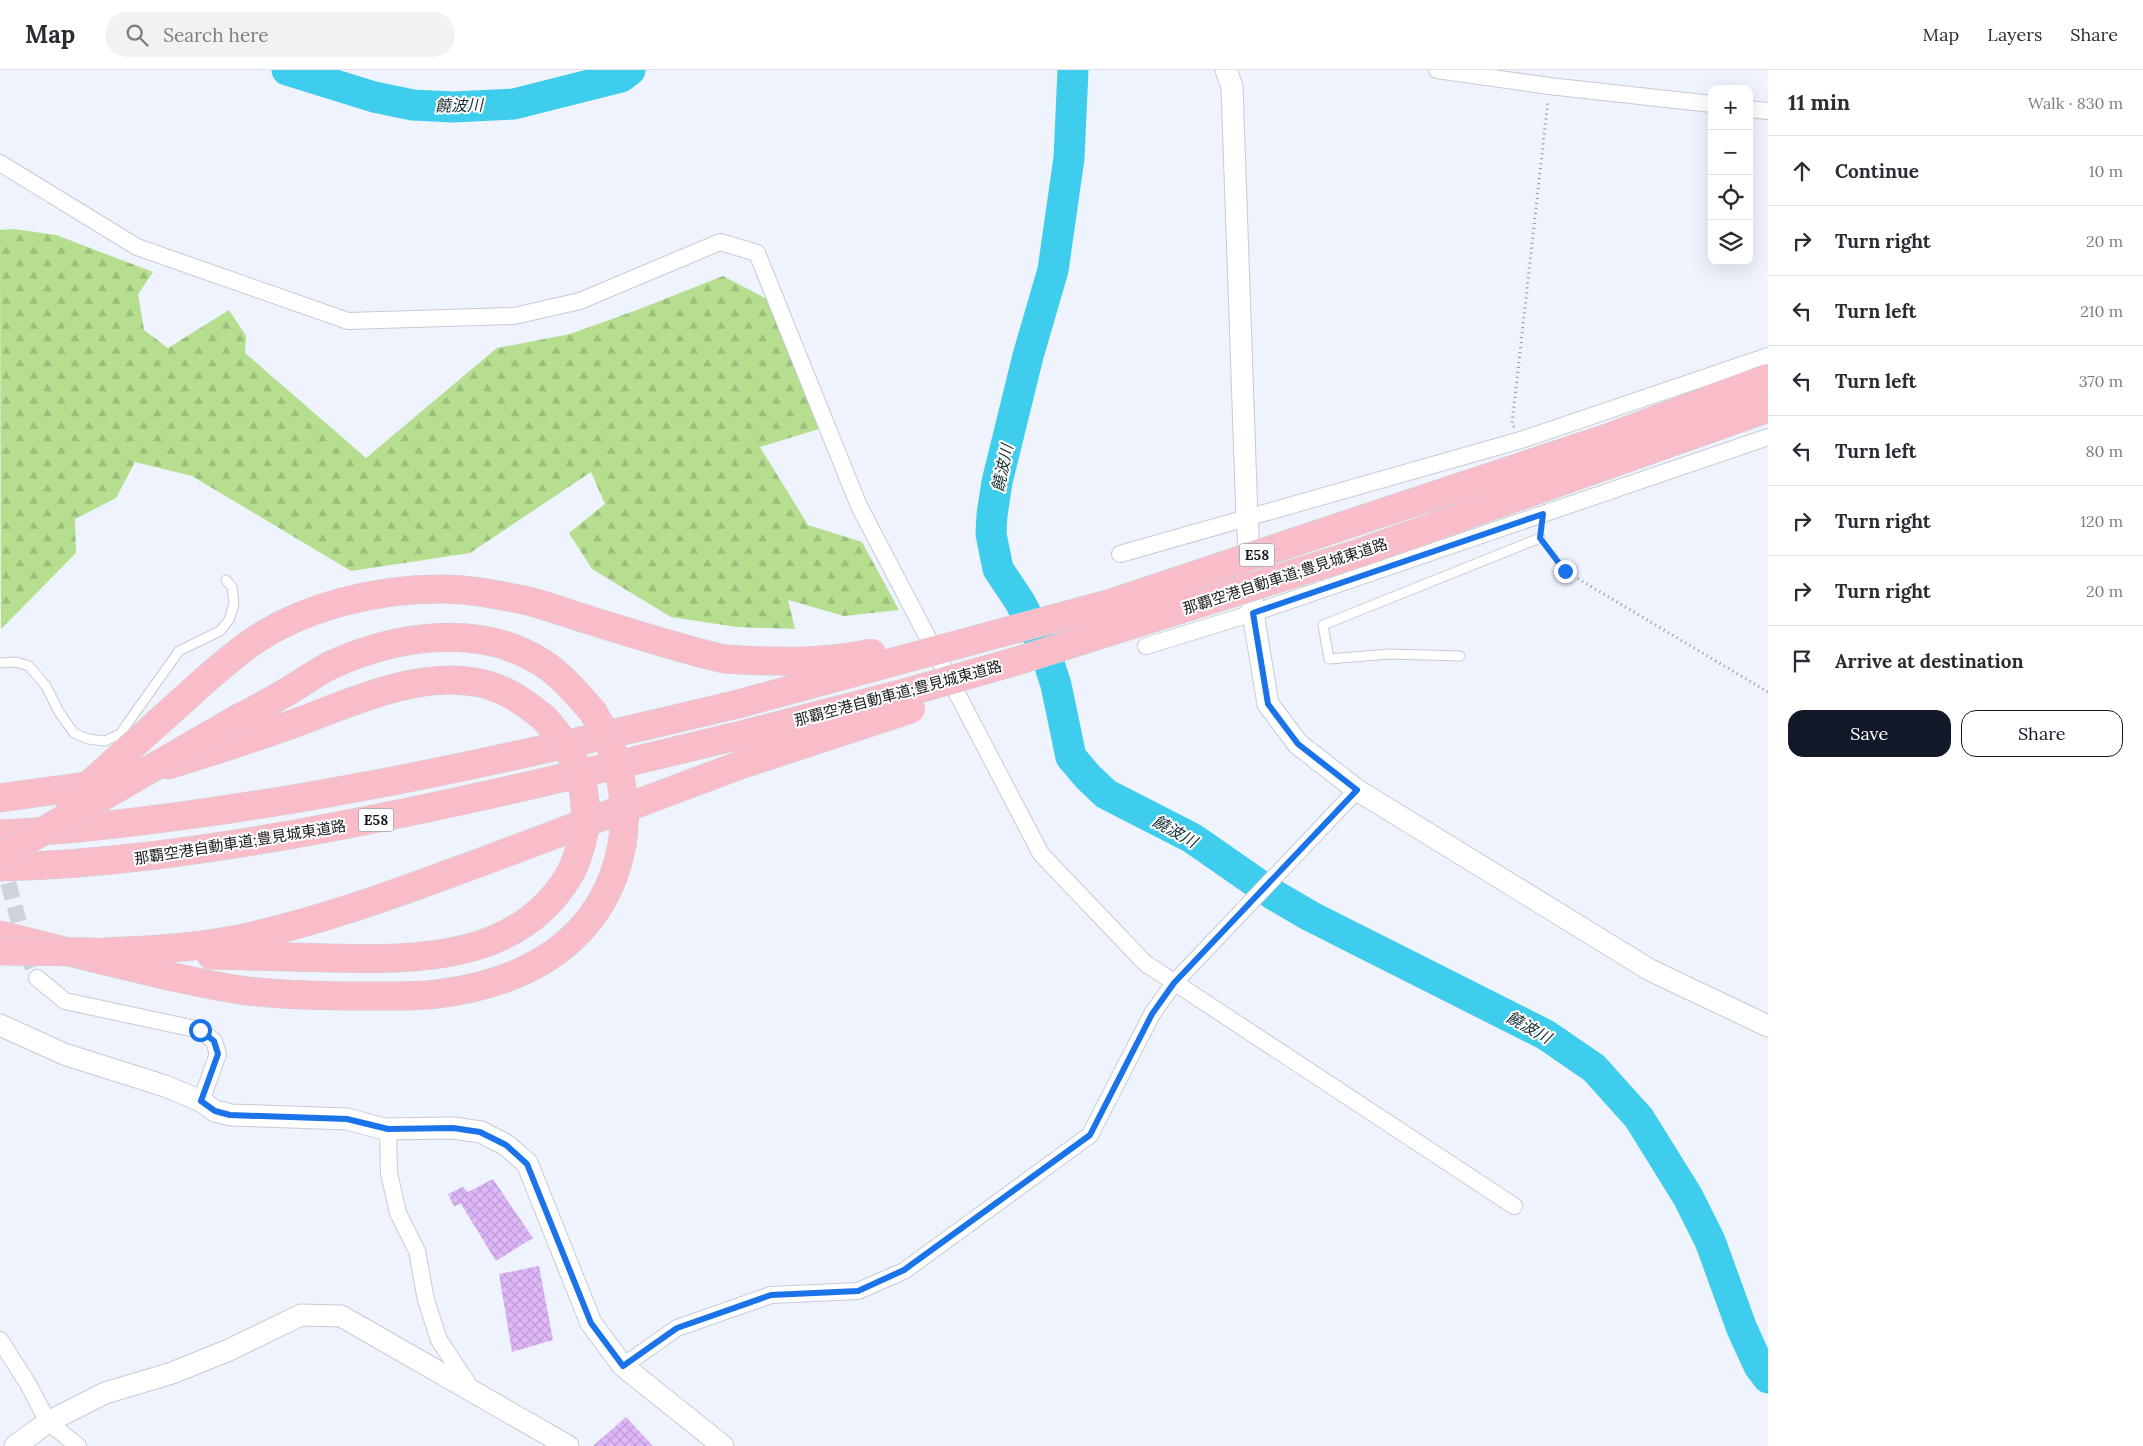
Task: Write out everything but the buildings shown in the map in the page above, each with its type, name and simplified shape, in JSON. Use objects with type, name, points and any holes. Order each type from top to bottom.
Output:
[{"type":"highway","name":"那覇空港自動車道;豊見城東道路","points":[[6,845],[128,823],[239,808],[374,785],[534,752],[738,704],[1108,604],[1607,438],[1768,378]]},
{"type":"highway","name":"那覇空港自動車道;豊見城東道路","points":[[0,867],[45,866],[131,859],[245,843],[372,821],[539,784],[927,687],[1362,552],[1768,408]]},
{"type":"highway","points":[[6,845],[77,796],[204,681],[249,644],[278,627],[309,613],[342,602],[407,591],[443,589],[483,593],[526,601],[678,648],[724,659],[778,662],[850,658],[902,647],[1230,552],[1355,523]]},
{"type":"highway","points":[[95,952],[166,949],[284,929],[398,893],[743,764],[970,690],[1220,597]]},
{"type":"highway","points":[[0,935],[124,966],[246,991],[319,995],[400,996],[436,994],[472,988],[506,979],[558,952],[579,934],[595,914],[615,874],[622,845],[625,816],[622,777],[611,745],[593,712],[567,682],[530,656],[497,643],[470,638],[405,641],[351,657],[328,667],[6,845]]},
{"type":"highway","points":[[0,798],[113,782],[243,742],[391,689],[417,682],[445,680],[474,681],[504,691],[524,702],[544,718],[559,734],[572,753],[581,778],[585,819],[579,856],[571,872],[562,888],[549,904],[532,919],[511,932],[481,944],[420,958],[319,958],[0,951]]},
{"type":"street","points":[[1226,70],[1232,87],[1247,518],[1253,613],[1268,704],[1298,744],[1357,790],[1650,970],[1768,1026]]},
{"type":"street","points":[[1436,70],[1549,86],[1708,104]]},
{"type":"street","points":[[1753,109],[1768,111]]},
{"type":"street","points":[[0,164],[137,247],[348,321],[514,316],[580,301],[720,242],[757,253],[859,506],[1041,854],[1145,963],[1514,1206]]},
{"type":"street","points":[[1120,554],[1520,440],[1768,356]]},
{"type":"street","points":[[1146,646],[1253,613],[1768,437]]},
{"type":"street","points":[[1520,440],[1543,514]]},
{"type":"street","points":[[623,1366],[677,1328],[771,1295],[858,1291],[904,1270],[1090,1135],[1152,1014],[1174,983],[1357,790]]},
{"type":"street","points":[[37,978],[65,1000],[200,1030],[214,1041],[218,1054],[201,1101]]},
{"type":"street","points":[[0,1025],[64,1054],[164,1086],[201,1101],[215,1111],[230,1115],[347,1119],[388,1129],[453,1128],[480,1132],[506,1145],[527,1164],[591,1323],[623,1366],[723,1446]]},
{"type":"street","points":[[388,1129],[390,1173],[398,1213],[417,1251],[426,1300],[438,1340],[475,1394]]},
{"type":"street","points":[[15,1446],[48,1422],[105,1393],[172,1373],[229,1350],[301,1315],[341,1316],[568,1446]]},
{"type":"street","points":[[0,1342],[28,1384],[48,1422],[78,1446]]},
{"type":"lane","points":[[1460,656],[1389,654],[1329,659],[1323,625],[1540,538]]},
{"type":"lane","points":[[0,663],[16,662],[29,666],[46,686],[74,733],[88,739],[105,741],[120,734],[179,651],[220,631],[229,620],[234,604],[232,587],[226,580]]},
{"type":"path","points":[[1520,440],[1512,424],[1549,86]]},
{"type":"path","points":[[1540,538],[1565,571],[1768,692]]},
{"type":"green space","points":[[14,229],[56,235],[153,272],[138,294],[144,330],[168,348],[229,310],[246,336],[245,353],[366,458],[497,348],[570,334],[723,276],[767,299],[822,428],[760,447],[808,525],[862,542],[899,610],[844,616],[788,600],[795,629],[737,627],[671,617],[592,569],[569,533],[605,504],[591,472],[470,553],[351,571],[192,476],[135,462],[116,498],[75,519],[76,553],[1,629],[0,230]]},
{"type":"waterway","name":"饒波川","points":[[287,70],[374,97],[413,105],[453,107],[514,104],[621,77],[630,70]]},
{"type":"waterway","name":"饒波川","points":[[1073,70],[1069,158],[1053,270],[1028,356],[997,482],[991,534],[998,569],[1020,602],[1044,648],[1056,685],[1071,757],[1106,794],[1192,838],[1274,895],[1310,916],[1546,1035],[1594,1068],[1639,1118],[1688,1197],[1710,1241],[1742,1329],[1759,1366],[1768,1378]]},
{"type":"tunnel","points":[[2,860],[29,959],[37,978]]},
{"type":"route","points":[[200,1030],[214,1041],[218,1054],[201,1101],[215,1111],[230,1115],[347,1119],[384,1129],[453,1128],[480,1132],[506,1145],[527,1164],[591,1323],[623,1366],[677,1328],[771,1295],[858,1291],[904,1270],[1090,1135],[1152,1014],[1174,983],[1357,790],[1298,744],[1268,704],[1253,613],[1543,514],[1540,538],[1565,571]]}]
